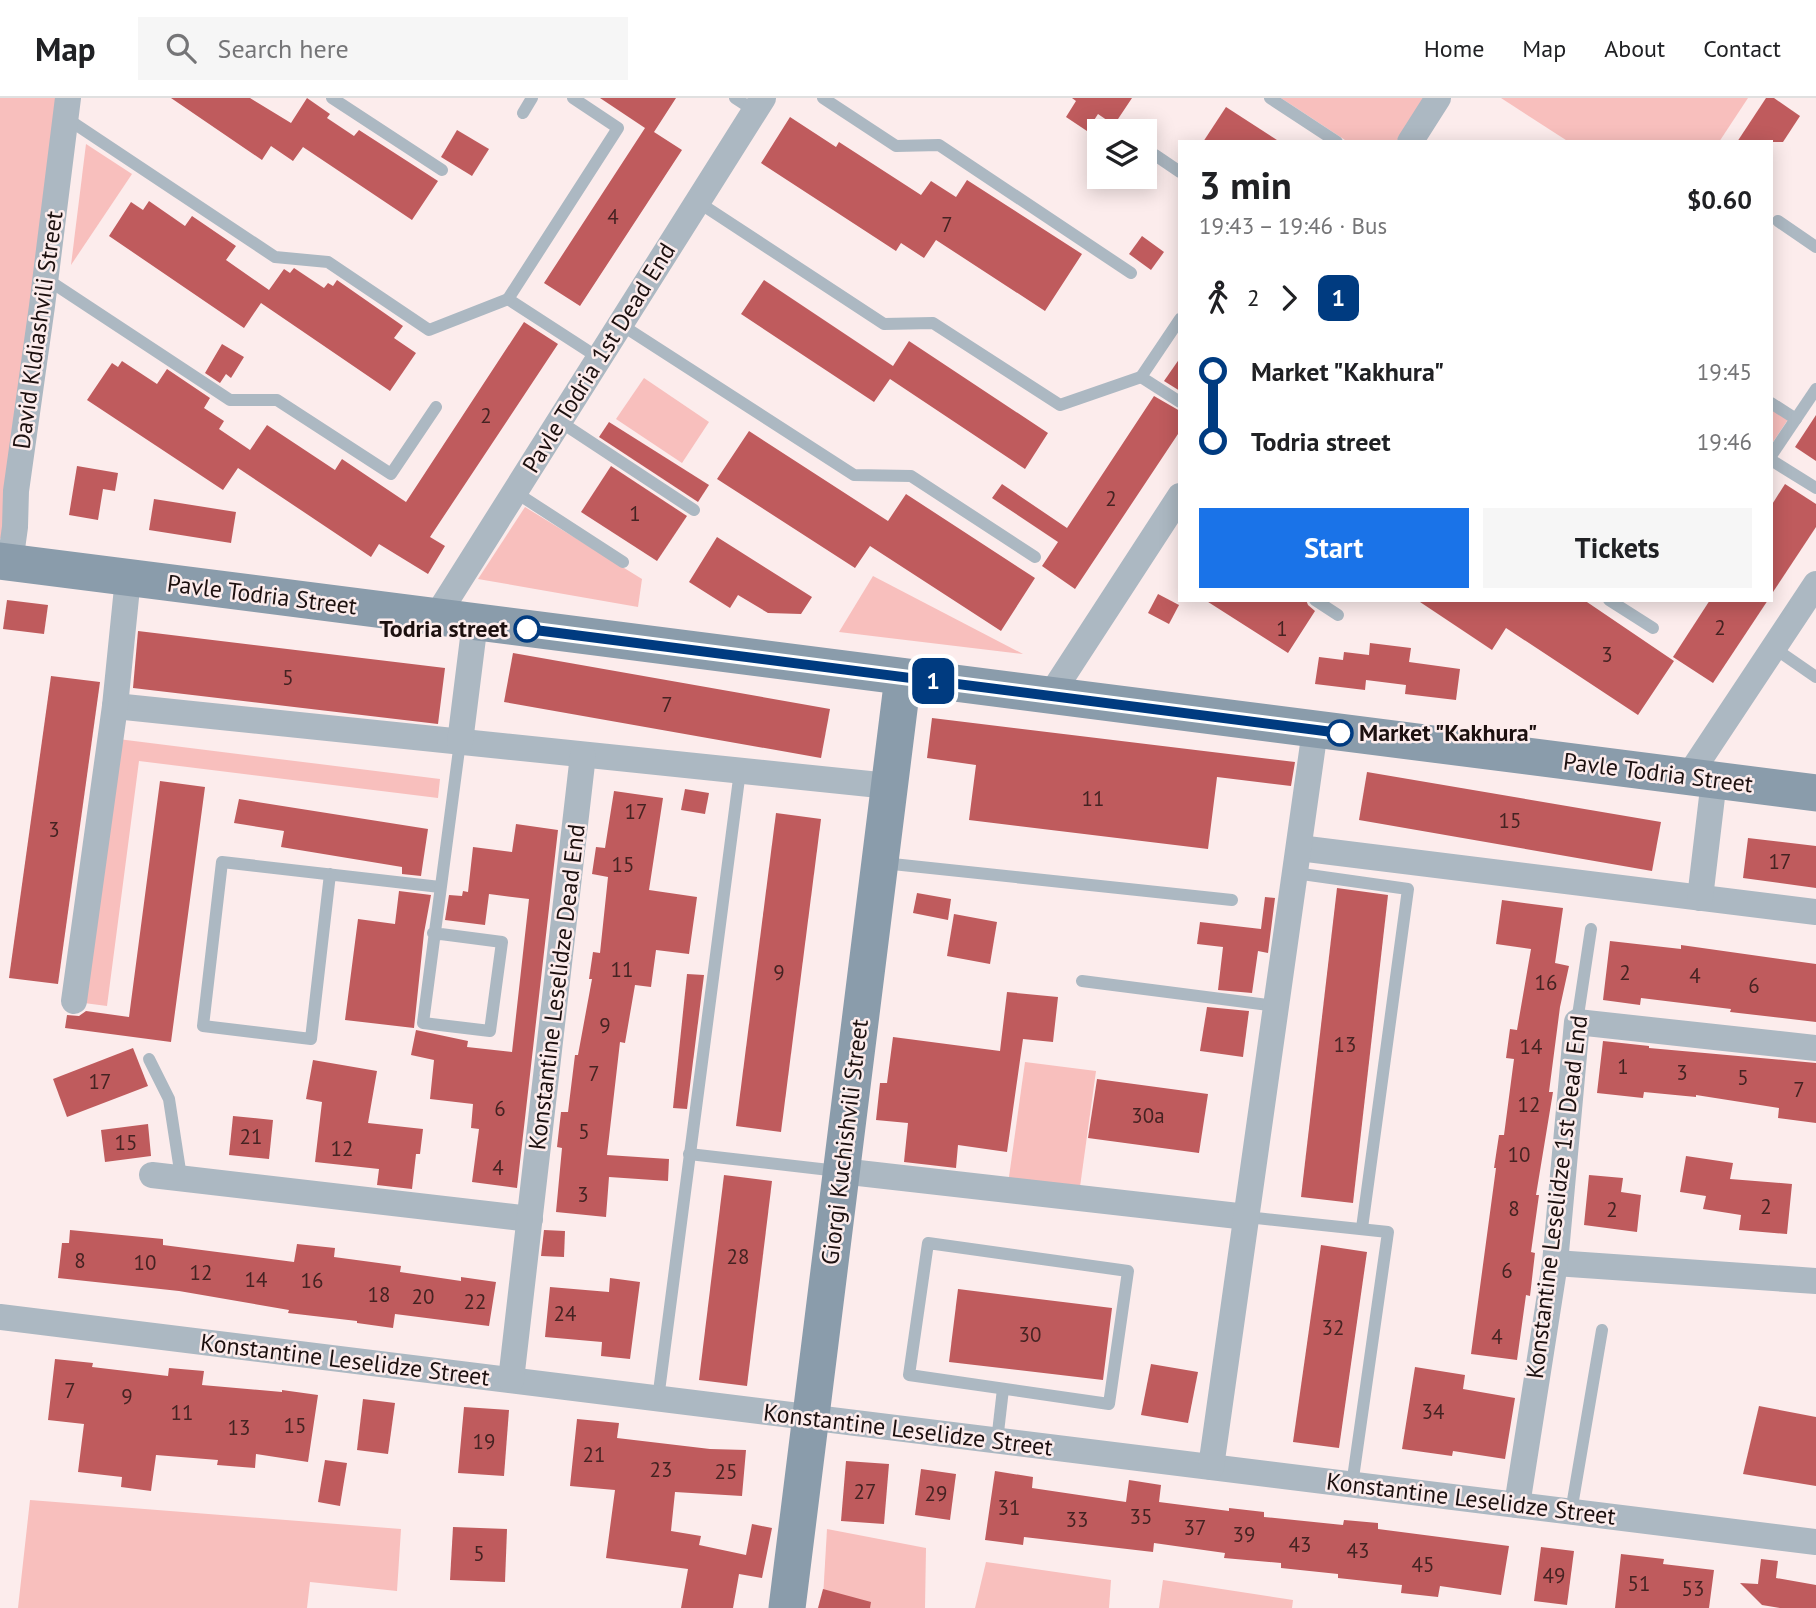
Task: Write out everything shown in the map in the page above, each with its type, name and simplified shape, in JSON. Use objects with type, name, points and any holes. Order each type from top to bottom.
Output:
[{"type":"street","points":[[1411,140],[1438,98]]},
{"type":"street","name":"Pavle Todria 1st Dead End","points":[[436,617],[698,202],[751,102]]},
{"type":"street","name":"David Kldiashvili Street","points":[[4,564],[15,527],[16,491],[67,108]]},
{"type":"street","points":[[1050,696],[1177,504]]},
{"type":"street","name":"Pavle Todria Street","points":[[4,564],[1816,793]]},
{"type":"street","points":[[74,1001],[115,706],[128,578]]},
{"type":"street","points":[[1700,898],[1701,778],[1774,648],[1813,593]]},
{"type":"street","points":[[460,742],[475,622]]},
{"type":"street","name":"Giorgi Kuchishvili Street","points":[[787,1608],[903,677]]},
{"type":"street","points":[[115,706],[889,786]]},
{"type":"street","points":[[1212,1467],[1315,730]]},
{"type":"street","name":"Konstantine Leselidze Dead End","points":[[511,1380],[583,755]]},
{"type":"street","points":[[1297,861],[1700,898],[1816,912]]},
{"type":"street","points":[[1577,1022],[1816,1048]]},
{"type":"street","name":"Konstantine Leselidze 1st Dead End","points":[[1517,1505],[1555,1263],[1577,1022]]},
{"type":"street","points":[[841,1171],[1247,1217]]},
{"type":"street","points":[[152,1175],[530,1219]]},
{"type":"street","points":[[1555,1263],[1816,1281]]},
{"type":"street","name":"Konstantine Leselidze Street","points":[[0,1317],[1816,1542]]},
{"type":"lane","points":[[332,98],[442,170]]},
{"type":"lane","points":[[523,113],[532,98]]},
{"type":"lane","points":[[67,108],[275,257],[328,262],[429,330],[508,299],[618,128],[573,98]]},
{"type":"lane","points":[[823,98],[896,146],[939,145],[1131,273]]},
{"type":"lane","points":[[1270,98],[1334,140]]},
{"type":"lane","points":[[1157,156],[1178,171]]},
{"type":"lane","points":[[698,202],[884,324],[933,323],[1060,405],[1141,377],[1178,322]]},
{"type":"lane","points":[[1778,222],[1816,247]]},
{"type":"lane","points":[[46,278],[230,400],[277,400],[391,474],[436,407]]},
{"type":"lane","points":[[508,299],[599,358]]},
{"type":"lane","points":[[620,324],[854,475],[911,476],[1035,556]]},
{"type":"lane","points":[[1141,377],[1178,401]]},
{"type":"lane","points":[[1773,455],[1816,389]]},
{"type":"lane","points":[[1773,404],[1796,419]]},
{"type":"lane","points":[[559,421],[694,510]]},
{"type":"lane","points":[[1773,459],[1816,488]]},
{"type":"lane","points":[[515,492],[623,562]]},
{"type":"lane","points":[[1318,602],[1338,615]]},
{"type":"lane","points":[[1612,602],[1653,628]]},
{"type":"lane","points":[[1774,648],[1816,677]]},
{"type":"lane","points":[[433,933],[502,942],[490,1031],[423,1023],[433,933],[460,742]]},
{"type":"lane","points":[[657,1399],[740,771]]},
{"type":"lane","points":[[1297,861],[1408,888],[1362,1228]]},
{"type":"lane","points":[[330,874],[311,1039],[204,1026],[222,862],[330,874],[440,887]]},
{"type":"lane","points":[[880,863],[1232,900]]},
{"type":"lane","name":"Konstantine Leselidze 1st Dead End","points":[[1577,1022],[1591,929]]},
{"type":"lane","points":[[1082,981],[1276,1006]]},
{"type":"lane","points":[[149,1059],[169,1099],[181,1177]]},
{"type":"lane","points":[[690,1154],[841,1171]]},
{"type":"lane","points":[[1247,1217],[1388,1232],[1352,1485]]},
{"type":"lane","points":[[928,1243],[1128,1271],[1109,1404],[1003,1389],[909,1376],[928,1243]]},
{"type":"lane","points":[[1571,1512],[1602,1330]]},
{"type":"lane","points":[[997,1441],[1003,1389]]},
{"type":"shaded area","points":[[0,98],[60,98],[6,532],[0,539]]},
{"type":"shaded area","points":[[1281,98],[1424,98],[1397,140],[1345,140]]},
{"type":"shaded area","points":[[1501,98],[1748,98],[1720,140],[1566,140]]},
{"type":"shaded area","points":[[86,144],[132,174],[71,265]]},
{"type":"shaded area","points":[[644,378],[709,422],[682,463],[616,419]]},
{"type":"shaded area","points":[[1773,407],[1789,418],[1773,442]]},
{"type":"shaded area","points":[[525,507],[642,579],[638,607],[478,579]]},
{"type":"shaded area","points":[[873,576],[1023,654],[839,632]]},
{"type":"shaded area","points":[[118,739],[440,779],[438,798],[139,761],[107,1006],[84,1003]]},
{"type":"shaded area","points":[[1025,1062],[1096,1071],[1079,1194],[1008,1184]]},
{"type":"shaded area","points":[[30,1500],[401,1529],[397,1591],[310,1582],[307,1608],[18,1608]]},
{"type":"shaded area","points":[[827,1529],[926,1548],[925,1608],[868,1608],[823,1598]]},
{"type":"shaded area","points":[[986,1562],[1111,1580],[1109,1608],[975,1608]]},
{"type":"shaded area","points":[[1163,1580],[1293,1600],[1292,1608],[1159,1608]]},
{"type":"building","points":[[171,98],[250,98],[291,123],[307,98],[330,114],[327,118],[354,136],[359,130],[438,181],[412,220],[303,147],[293,161],[271,146],[262,160]]},
{"type":"building","points":[[600,98],[676,98],[654,132],[682,150],[580,306],[544,283],[645,128]]},
{"type":"building","points":[[1072,98],[1132,98],[1118,119],[1105,119],[1098,114],[1095,119],[1087,119],[1087,131],[1066,117],[1076,101]]},
{"type":"building","points":[[1766,98],[1774,98],[1800,116],[1783,142],[1738,140]]},
{"type":"building","points":[[1226,107],[1277,140],[1204,140]]},
{"type":"building","points":[[790,117],[836,147],[839,142],[921,195],[931,181],[956,197],[967,180],[1082,254],[1045,311],[936,240],[924,258],[901,243],[896,251],[761,163]]},
{"type":"building","points":[[457,130],[489,149],[472,176],[441,157]]},
{"type":"building","points":[[149,201],[185,226],[192,216],[236,246],[226,260],[269,290],[284,269],[290,273],[294,268],[324,288],[328,283],[333,286],[337,280],[403,326],[394,338],[416,353],[390,391],[261,303],[244,328],[109,236],[131,202],[143,210]]},
{"type":"building","points":[[1142,236],[1164,252],[1151,270],[1129,254]]},
{"type":"building","points":[[764,280],[893,366],[909,341],[1048,433],[1025,469],[890,379],[874,402],[741,314]]},
{"type":"building","points":[[524,322],[558,344],[430,537],[445,546],[428,574],[379,544],[371,557],[238,468],[223,490],[87,400],[112,363],[118,367],[122,361],[157,384],[167,369],[210,398],[204,408],[224,421],[219,429],[250,450],[267,425],[335,470],[342,459],[406,502]]},
{"type":"building","points":[[222,344],[244,357],[231,378],[226,374],[220,383],[205,373]]},
{"type":"building","points":[[1178,361],[1178,390],[1164,381]]},
{"type":"building","points":[[1154,396],[1178,410],[1178,434],[1075,589],[1042,566],[1058,542],[992,498],[1002,484],[1067,528]]},
{"type":"building","points":[[1816,415],[1816,461],[1795,447]]},
{"type":"building","points":[[609,422],[709,485],[698,502],[599,437]]},
{"type":"building","points":[[749,431],[888,521],[906,494],[1035,578],[1001,631],[870,546],[855,568],[717,479]]},
{"type":"building","points":[[77,466],[118,473],[115,491],[103,489],[98,520],[69,515]]},
{"type":"building","points":[[611,466],[687,516],[657,561],[581,512]]},
{"type":"building","points":[[1785,484],[1816,504],[1816,527],[1773,592],[1773,503]]},
{"type":"building","points":[[154,499],[236,512],[231,543],[149,530]]},
{"type":"building","points":[[717,537],[812,597],[801,614],[768,613],[738,595],[730,608],[689,582]]},
{"type":"building","points":[[1158,594],[1179,605],[1169,624],[1148,613]]},
{"type":"building","points":[[7,600],[48,605],[44,634],[3,629]]},
{"type":"building","points":[[1208,602],[1307,602],[1315,611],[1288,653]]},
{"type":"building","points":[[1420,602],[1587,602],[1674,661],[1638,715],[1506,628],[1492,650]]},
{"type":"building","points":[[1709,602],[1767,602],[1713,683],[1673,657]]},
{"type":"building","points":[[138,631],[445,668],[438,724],[133,688]]},
{"type":"building","points":[[1370,643],[1411,648],[1409,662],[1460,669],[1456,700],[1405,694],[1406,685],[1366,680],[1365,690],[1315,684],[1319,657],[1343,660],[1344,652],[1369,655]]},
{"type":"building","points":[[513,653],[830,709],[821,758],[504,702]]},
{"type":"building","points":[[51,676],[100,682],[58,984],[9,978]]},
{"type":"building","points":[[932,718],[1295,762],[1291,786],[1217,777],[1208,849],[969,820],[976,765],[927,758]]},
{"type":"building","points":[[1367,772],[1661,822],[1652,871],[1359,820]]},
{"type":"building","points":[[160,781],[205,787],[171,1042],[65,1028],[67,1015],[79,1016],[86,1011],[129,1017]]},
{"type":"building","points":[[685,789],[709,793],[705,814],[681,810]]},
{"type":"building","points":[[614,791],[663,798],[649,890],[697,897],[689,954],[656,950],[651,987],[635,985],[625,1043],[620,1042],[607,1155],[669,1159],[668,1181],[609,1177],[606,1217],[556,1212],[562,1148],[557,1147],[561,1112],[568,1112],[575,1055],[578,1055],[592,979],[589,979],[593,952],[600,953],[608,877],[592,874],[596,847],[605,848]]},
{"type":"building","points":[[239,799],[428,829],[421,876],[402,874],[402,867],[281,847],[284,831],[234,823]]},
{"type":"building","points":[[776,813],[821,819],[781,1132],[736,1126]]},
{"type":"building","points":[[516,824],[558,830],[517,1188],[472,1182],[479,1129],[471,1128],[473,1104],[430,1099],[434,1060],[411,1055],[416,1030],[468,1041],[467,1047],[512,1052],[529,899],[489,894],[485,925],[445,920],[449,895],[462,896],[463,891],[468,892],[473,847],[512,852]]},
{"type":"building","points":[[1748,838],[1816,846],[1816,888],[1743,878]]},
{"type":"building","points":[[1337,888],[1388,895],[1353,1203],[1301,1197]]},
{"type":"building","points":[[399,891],[431,895],[424,933],[414,1028],[345,1020],[358,919],[395,924]]},
{"type":"building","points":[[917,893],[951,899],[948,920],[913,913]]},
{"type":"building","points":[[1265,897],[1275,898],[1268,953],[1258,951],[1252,993],[1218,990],[1223,947],[1197,944],[1200,922],[1261,929]]},
{"type":"building","points":[[1502,900],[1563,908],[1555,963],[1569,966],[1560,1007],[1549,1092],[1553,1092],[1536,1195],[1539,1195],[1531,1252],[1535,1253],[1530,1296],[1526,1295],[1517,1360],[1471,1354],[1494,1168],[1499,1135],[1504,1135],[1514,1059],[1506,1058],[1510,1029],[1517,1030],[1531,949],[1496,944]]},
{"type":"building","points":[[954,914],[997,922],[990,964],[947,956]]},
{"type":"building","points":[[1610,941],[1681,949],[1681,945],[1816,964],[1816,1022],[1641,998],[1640,1005],[1603,1000]]},
{"type":"building","points":[[687,974],[704,975],[687,1109],[673,1108]]},
{"type":"building","points":[[1007,992],[1058,997],[1053,1042],[1023,1039],[1007,1152],[958,1145],[956,1168],[904,1162],[908,1123],[876,1120],[880,1083],[887,1083],[893,1037],[1000,1051]]},
{"type":"building","points":[[1207,1007],[1249,1011],[1243,1057],[1200,1051]]},
{"type":"building","points":[[1603,1041],[1649,1048],[1816,1063],[1816,1123],[1778,1118],[1779,1108],[1696,1095],[1644,1092],[1643,1098],[1597,1093]]},
{"type":"building","points":[[133,1048],[148,1086],[67,1117],[53,1079]]},
{"type":"building","points":[[313,1060],[377,1071],[368,1123],[423,1129],[420,1154],[416,1154],[412,1189],[377,1185],[379,1169],[315,1162],[322,1102],[306,1099]]},
{"type":"building","points":[[1097,1079],[1208,1094],[1199,1153],[1088,1138]]},
{"type":"building","points":[[233,1116],[273,1120],[269,1159],[229,1155]]},
{"type":"building","points":[[148,1124],[151,1156],[105,1162],[101,1130]]},
{"type":"building","points":[[1686,1156],[1733,1163],[1730,1179],[1792,1184],[1787,1234],[1739,1230],[1741,1215],[1703,1209],[1706,1196],[1680,1192]]},
{"type":"building","points":[[724,1175],[772,1181],[747,1386],[699,1380]]},
{"type":"building","points":[[1589,1175],[1623,1178],[1621,1192],[1641,1195],[1637,1232],[1584,1225]]},
{"type":"building","points":[[70,1230],[163,1239],[163,1245],[294,1262],[297,1244],[335,1248],[334,1257],[401,1266],[400,1272],[461,1281],[461,1277],[496,1282],[489,1326],[395,1314],[393,1328],[288,1313],[289,1310],[179,1291],[58,1278],[62,1243],[69,1243]]},
{"type":"building","points":[[544,1230],[565,1231],[564,1257],[541,1256]]},
{"type":"building","points":[[1321,1245],[1367,1252],[1339,1448],[1293,1442]]},
{"type":"building","points":[[610,1278],[640,1282],[630,1359],[601,1356],[602,1342],[545,1337],[550,1287],[609,1292]]},
{"type":"building","points":[[958,1289],[1112,1308],[1103,1380],[949,1362]]},
{"type":"building","points":[[55,1359],[93,1363],[92,1367],[168,1376],[169,1368],[204,1371],[202,1385],[318,1395],[308,1462],[256,1454],[255,1468],[217,1465],[218,1460],[156,1455],[151,1491],[121,1487],[122,1477],[78,1472],[84,1424],[48,1420]]},
{"type":"building","points":[[1151,1364],[1198,1372],[1188,1423],[1141,1415]]},
{"type":"building","points":[[1415,1367],[1465,1375],[1463,1389],[1515,1398],[1505,1459],[1453,1451],[1452,1456],[1402,1449]]},
{"type":"building","points":[[363,1399],[395,1403],[388,1454],[357,1450]]},
{"type":"building","points":[[1759,1406],[1816,1417],[1816,1486],[1743,1474]]},
{"type":"building","points":[[464,1407],[509,1410],[504,1476],[458,1473]]},
{"type":"building","points":[[577,1419],[619,1423],[617,1438],[710,1449],[746,1450],[742,1496],[675,1492],[671,1531],[701,1536],[699,1545],[746,1555],[752,1524],[772,1528],[762,1578],[739,1574],[733,1608],[681,1608],[688,1569],[606,1558],[615,1490],[570,1486]]},
{"type":"building","points":[[325,1460],[347,1463],[340,1506],[318,1502]]},
{"type":"building","points":[[846,1461],[889,1464],[884,1524],[841,1521]]},
{"type":"building","points":[[921,1469],[956,1474],[950,1520],[915,1515]]},
{"type":"building","points":[[995,1471],[1033,1477],[1032,1488],[1126,1502],[1129,1480],[1161,1485],[1159,1502],[1229,1511],[1229,1508],[1264,1512],[1264,1517],[1343,1525],[1344,1520],[1378,1523],[1378,1529],[1509,1546],[1501,1595],[1440,1586],[1438,1597],[1401,1593],[1402,1585],[1338,1578],[1338,1574],[1281,1568],[1281,1563],[1224,1558],[1225,1553],[1154,1543],[1153,1552],[1024,1537],[1023,1545],[985,1540]]},
{"type":"building","points":[[453,1527],[507,1529],[505,1582],[450,1580]]},
{"type":"building","points":[[1541,1547],[1574,1551],[1567,1605],[1534,1601]]},
{"type":"building","points":[[1621,1554],[1664,1559],[1663,1564],[1714,1570],[1709,1608],[1615,1608]]},
{"type":"building","points":[[1761,1559],[1778,1561],[1776,1578],[1816,1585],[1816,1608],[1762,1605],[1740,1583],[1758,1584]]},
{"type":"building","points":[[823,1589],[871,1602],[870,1608],[818,1608]]},
{"type":"bus line","name":"1","points":[[527,629],[1340,733]]},
{"type":"place","name":"Todria street","points":[[527,629]]},
{"type":"place","name":"Market \"Kakhura\"","points":[[1340,733]]}]
